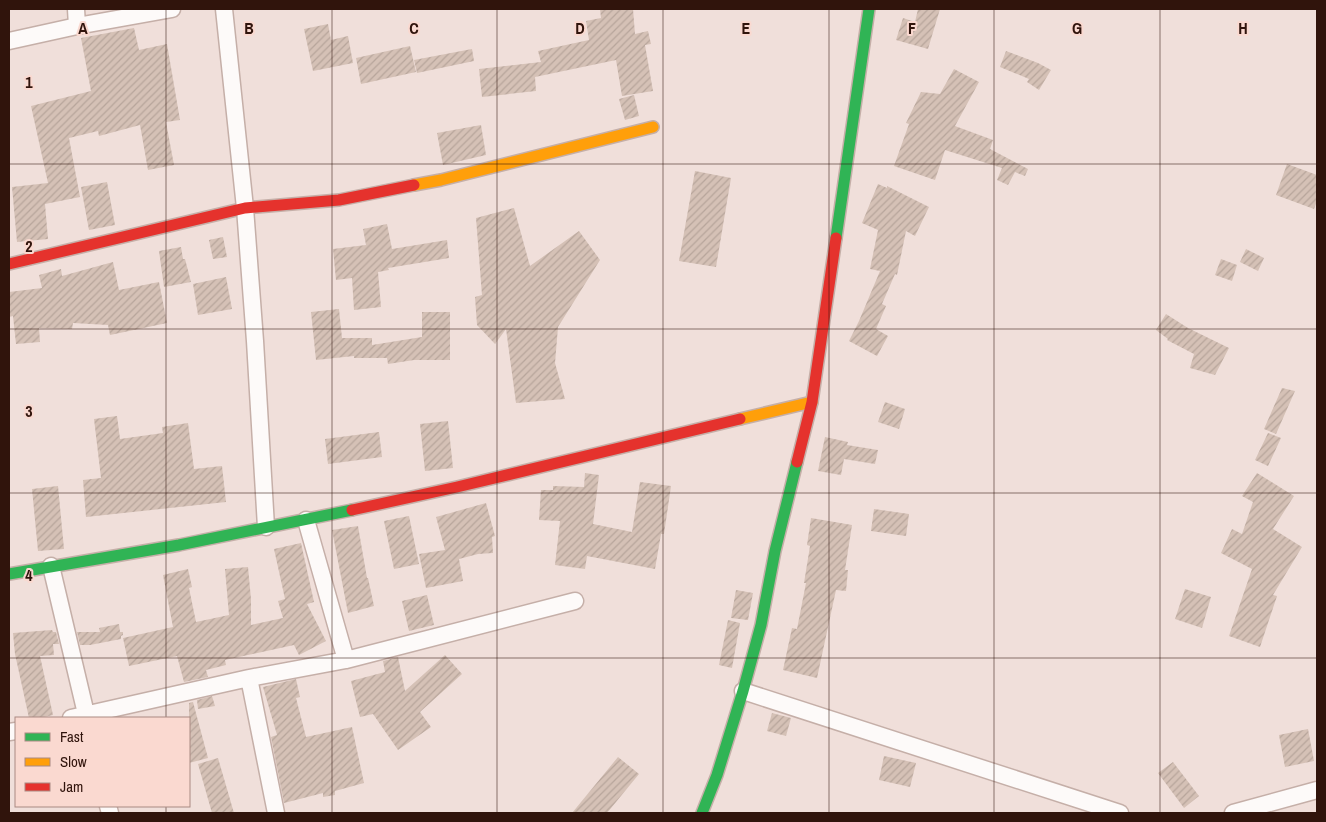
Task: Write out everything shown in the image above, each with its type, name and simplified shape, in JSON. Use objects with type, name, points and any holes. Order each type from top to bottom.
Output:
[{"type":"street","points":[[76,9],[76,26]]},
{"type":"street","points":[[9,41],[76,26],[172,9]]},
{"type":"street","points":[[224,9],[245,208],[266,527]]},
{"type":"street","points":[[702,813],[717,775],[743,692],[761,625],[775,551],[812,402],[869,9]]},
{"type":"street","points":[[9,264],[245,208],[339,200],[441,180],[653,127]]},
{"type":"street","points":[[9,574],[180,545],[306,520],[457,487],[812,402]]},
{"type":"street","points":[[306,520],[346,660]]},
{"type":"street","points":[[51,566],[81,717],[249,678],[346,660],[575,601]]},
{"type":"street","points":[[249,678],[276,813]]},
{"type":"street","points":[[743,692],[1120,813]]},
{"type":"street","points":[[1233,813],[1317,790]]},
{"type":"building","points":[[600,9],[633,9],[635,34],[648,31],[651,44],[645,45],[653,91],[622,96],[616,60],[535,77],[536,91],[482,97],[479,69],[541,62],[538,51],[589,40],[586,21],[601,18]]},
{"type":"building","points":[[918,9],[940,9],[928,49],[896,40],[903,18],[915,22]]},
{"type":"building","points":[[328,24],[331,40],[348,36],[353,63],[313,71],[304,29]]},
{"type":"building","points":[[134,28],[139,50],[167,44],[180,120],[166,122],[174,165],[148,170],[140,125],[99,136],[98,131],[69,138],[80,197],[45,204],[48,239],[17,242],[12,187],[48,183],[31,106],[91,91],[81,38]]},
{"type":"building","points":[[410,46],[416,72],[361,84],[356,58]]},
{"type":"building","points":[[472,49],[474,61],[417,73],[414,60]]},
{"type":"building","points":[[1006,51],[1051,70],[1039,90],[1027,82],[1029,79],[1000,67]]},
{"type":"building","points":[[954,69],[979,82],[955,126],[993,140],[990,149],[1028,169],[1025,176],[1015,172],[1008,185],[997,180],[1002,168],[945,150],[935,180],[894,166],[909,124],[906,123],[921,92],[940,94]]},
{"type":"building","points":[[634,95],[639,116],[625,120],[619,99]]},
{"type":"building","points":[[481,125],[486,155],[443,165],[437,133]]},
{"type":"building","points":[[1287,164],[1317,175],[1317,201],[1314,209],[1276,195]]},
{"type":"building","points":[[695,171],[731,178],[716,267],[679,261]]},
{"type":"building","points":[[107,182],[115,225],[89,230],[81,187]]},
{"type":"building","points":[[878,184],[887,188],[887,186],[929,207],[915,236],[906,231],[897,275],[895,274],[882,304],[886,306],[876,329],[888,336],[877,356],[849,341],[880,271],[870,269],[878,230],[862,223]]},
{"type":"building","points":[[514,208],[530,266],[579,231],[600,260],[558,327],[555,363],[565,399],[516,403],[506,329],[495,344],[477,325],[475,297],[482,295],[476,218]]},
{"type":"building","points":[[387,224],[392,249],[447,240],[449,258],[388,268],[389,270],[378,272],[381,307],[354,310],[352,278],[336,280],[333,249],[366,245],[363,229]]},
{"type":"building","points":[[223,237],[227,257],[213,259],[209,240]]},
{"type":"building","points":[[181,247],[191,282],[164,287],[159,251]]},
{"type":"building","points":[[1246,249],[1264,258],[1258,271],[1240,262]]},
{"type":"building","points":[[1221,259],[1237,265],[1232,281],[1215,275]]},
{"type":"building","points":[[113,262],[119,290],[159,282],[167,323],[110,335],[108,325],[73,323],[72,329],[39,328],[40,342],[16,344],[13,316],[9,317],[9,292],[42,288],[39,275],[61,269],[62,276]]},
{"type":"building","points":[[226,277],[232,309],[198,315],[193,284]]},
{"type":"building","points":[[339,309],[342,338],[372,338],[372,345],[422,337],[422,312],[450,312],[450,360],[414,360],[388,364],[387,358],[354,358],[354,356],[316,360],[311,312]]},
{"type":"building","points":[[1166,314],[1188,328],[1229,348],[1215,375],[1190,368],[1194,354],[1167,340],[1156,330]]},
{"type":"building","points":[[1282,388],[1295,391],[1276,434],[1264,429]]},
{"type":"building","points":[[885,402],[905,409],[899,429],[878,422]]},
{"type":"building","points":[[117,416],[120,439],[163,433],[162,427],[188,423],[194,469],[222,466],[226,502],[86,517],[83,480],[101,478],[94,419]]},
{"type":"building","points":[[448,421],[453,468],[425,471],[420,424]]},
{"type":"building","points":[[379,432],[382,457],[328,464],[325,439]]},
{"type":"building","points":[[1268,433],[1281,438],[1268,466],[1255,460]]},
{"type":"building","points":[[825,437],[848,442],[847,445],[878,450],[875,464],[844,459],[841,475],[818,471]]},
{"type":"building","points":[[585,473],[599,475],[593,524],[632,532],[640,482],[671,486],[664,534],[661,534],[655,569],[587,556],[585,569],[555,565],[560,521],[539,520],[541,490],[553,490],[553,486],[584,487]]},
{"type":"building","points":[[1257,473],[1294,496],[1273,529],[1302,547],[1273,595],[1277,596],[1260,647],[1229,636],[1252,569],[1221,553],[1232,529],[1242,534],[1253,502],[1242,496]]},
{"type":"building","points":[[58,486],[64,549],[38,551],[32,489]]},
{"type":"building","points":[[486,503],[495,536],[492,537],[493,553],[478,554],[459,559],[463,581],[426,588],[419,554],[445,550],[436,517]]},
{"type":"building","points":[[874,509],[909,514],[906,536],[871,531]]},
{"type":"building","points":[[409,516],[419,564],[394,569],[384,521]]},
{"type":"building","points":[[811,518],[852,525],[845,570],[848,570],[846,591],[836,590],[817,678],[783,670],[792,628],[797,629],[806,583],[804,583],[810,546],[807,545]]},
{"type":"building","points":[[358,526],[374,606],[348,613],[332,530]]},
{"type":"building","points":[[301,543],[314,602],[307,604],[326,641],[299,655],[294,645],[225,660],[226,665],[206,670],[208,677],[184,682],[177,656],[129,666],[123,638],[173,627],[163,575],[188,569],[192,587],[189,588],[196,622],[229,615],[225,569],[248,567],[251,625],[283,618],[278,601],[285,599],[274,549]]},
{"type":"building","points":[[1185,589],[1211,597],[1202,628],[1175,619]]},
{"type":"building","points":[[736,590],[753,593],[748,620],[731,618]]},
{"type":"building","points":[[427,595],[434,625],[409,631],[402,601]]},
{"type":"building","points":[[728,620],[740,623],[732,668],[719,665]]},
{"type":"building","points":[[119,624],[120,632],[123,632],[121,639],[80,645],[77,632],[100,632],[99,628]]},
{"type":"building","points":[[52,630],[56,632],[59,644],[53,644],[54,655],[40,656],[53,715],[29,717],[15,654],[13,633]]},
{"type":"building","points":[[445,655],[462,674],[420,712],[431,727],[398,750],[373,714],[360,717],[351,681],[385,672],[383,661],[398,657],[405,691]]},
{"type":"building","points":[[296,679],[300,697],[296,698],[306,737],[352,727],[364,783],[335,791],[335,795],[323,797],[323,793],[284,803],[271,737],[277,735],[263,687]]},
{"type":"building","points":[[212,696],[215,706],[198,709],[197,700]]},
{"type":"building","points":[[193,702],[208,758],[190,763],[190,717],[189,703]]},
{"type":"building","points":[[772,713],[791,718],[786,736],[767,731]]},
{"type":"building","points":[[1308,729],[1314,761],[1285,767],[1279,735]]},
{"type":"building","points":[[884,756],[916,763],[910,787],[879,780]]},
{"type":"building","points":[[618,757],[639,774],[607,813],[572,813]]},
{"type":"building","points":[[218,758],[234,813],[212,813],[198,764]]},
{"type":"building","points":[[1173,762],[1199,796],[1184,808],[1158,773]]},
{"type":"traffic: fast","points":[[836,238],[869,9]]},
{"type":"traffic: fast","points":[[702,813],[717,775],[761,625],[775,551],[797,462]]},
{"type":"traffic: fast","points":[[9,574],[179,545],[352,510]]},
{"type":"traffic: slow","points":[[414,185],[441,180],[653,127]]},
{"type":"traffic: slow","points":[[740,419],[812,402]]},
{"type":"traffic: jam","points":[[9,264],[245,208],[339,200],[414,185]]},
{"type":"traffic: jam","points":[[797,462],[812,402],[836,238]]},
{"type":"traffic: jam","points":[[352,510],[457,487],[740,419]]}]
